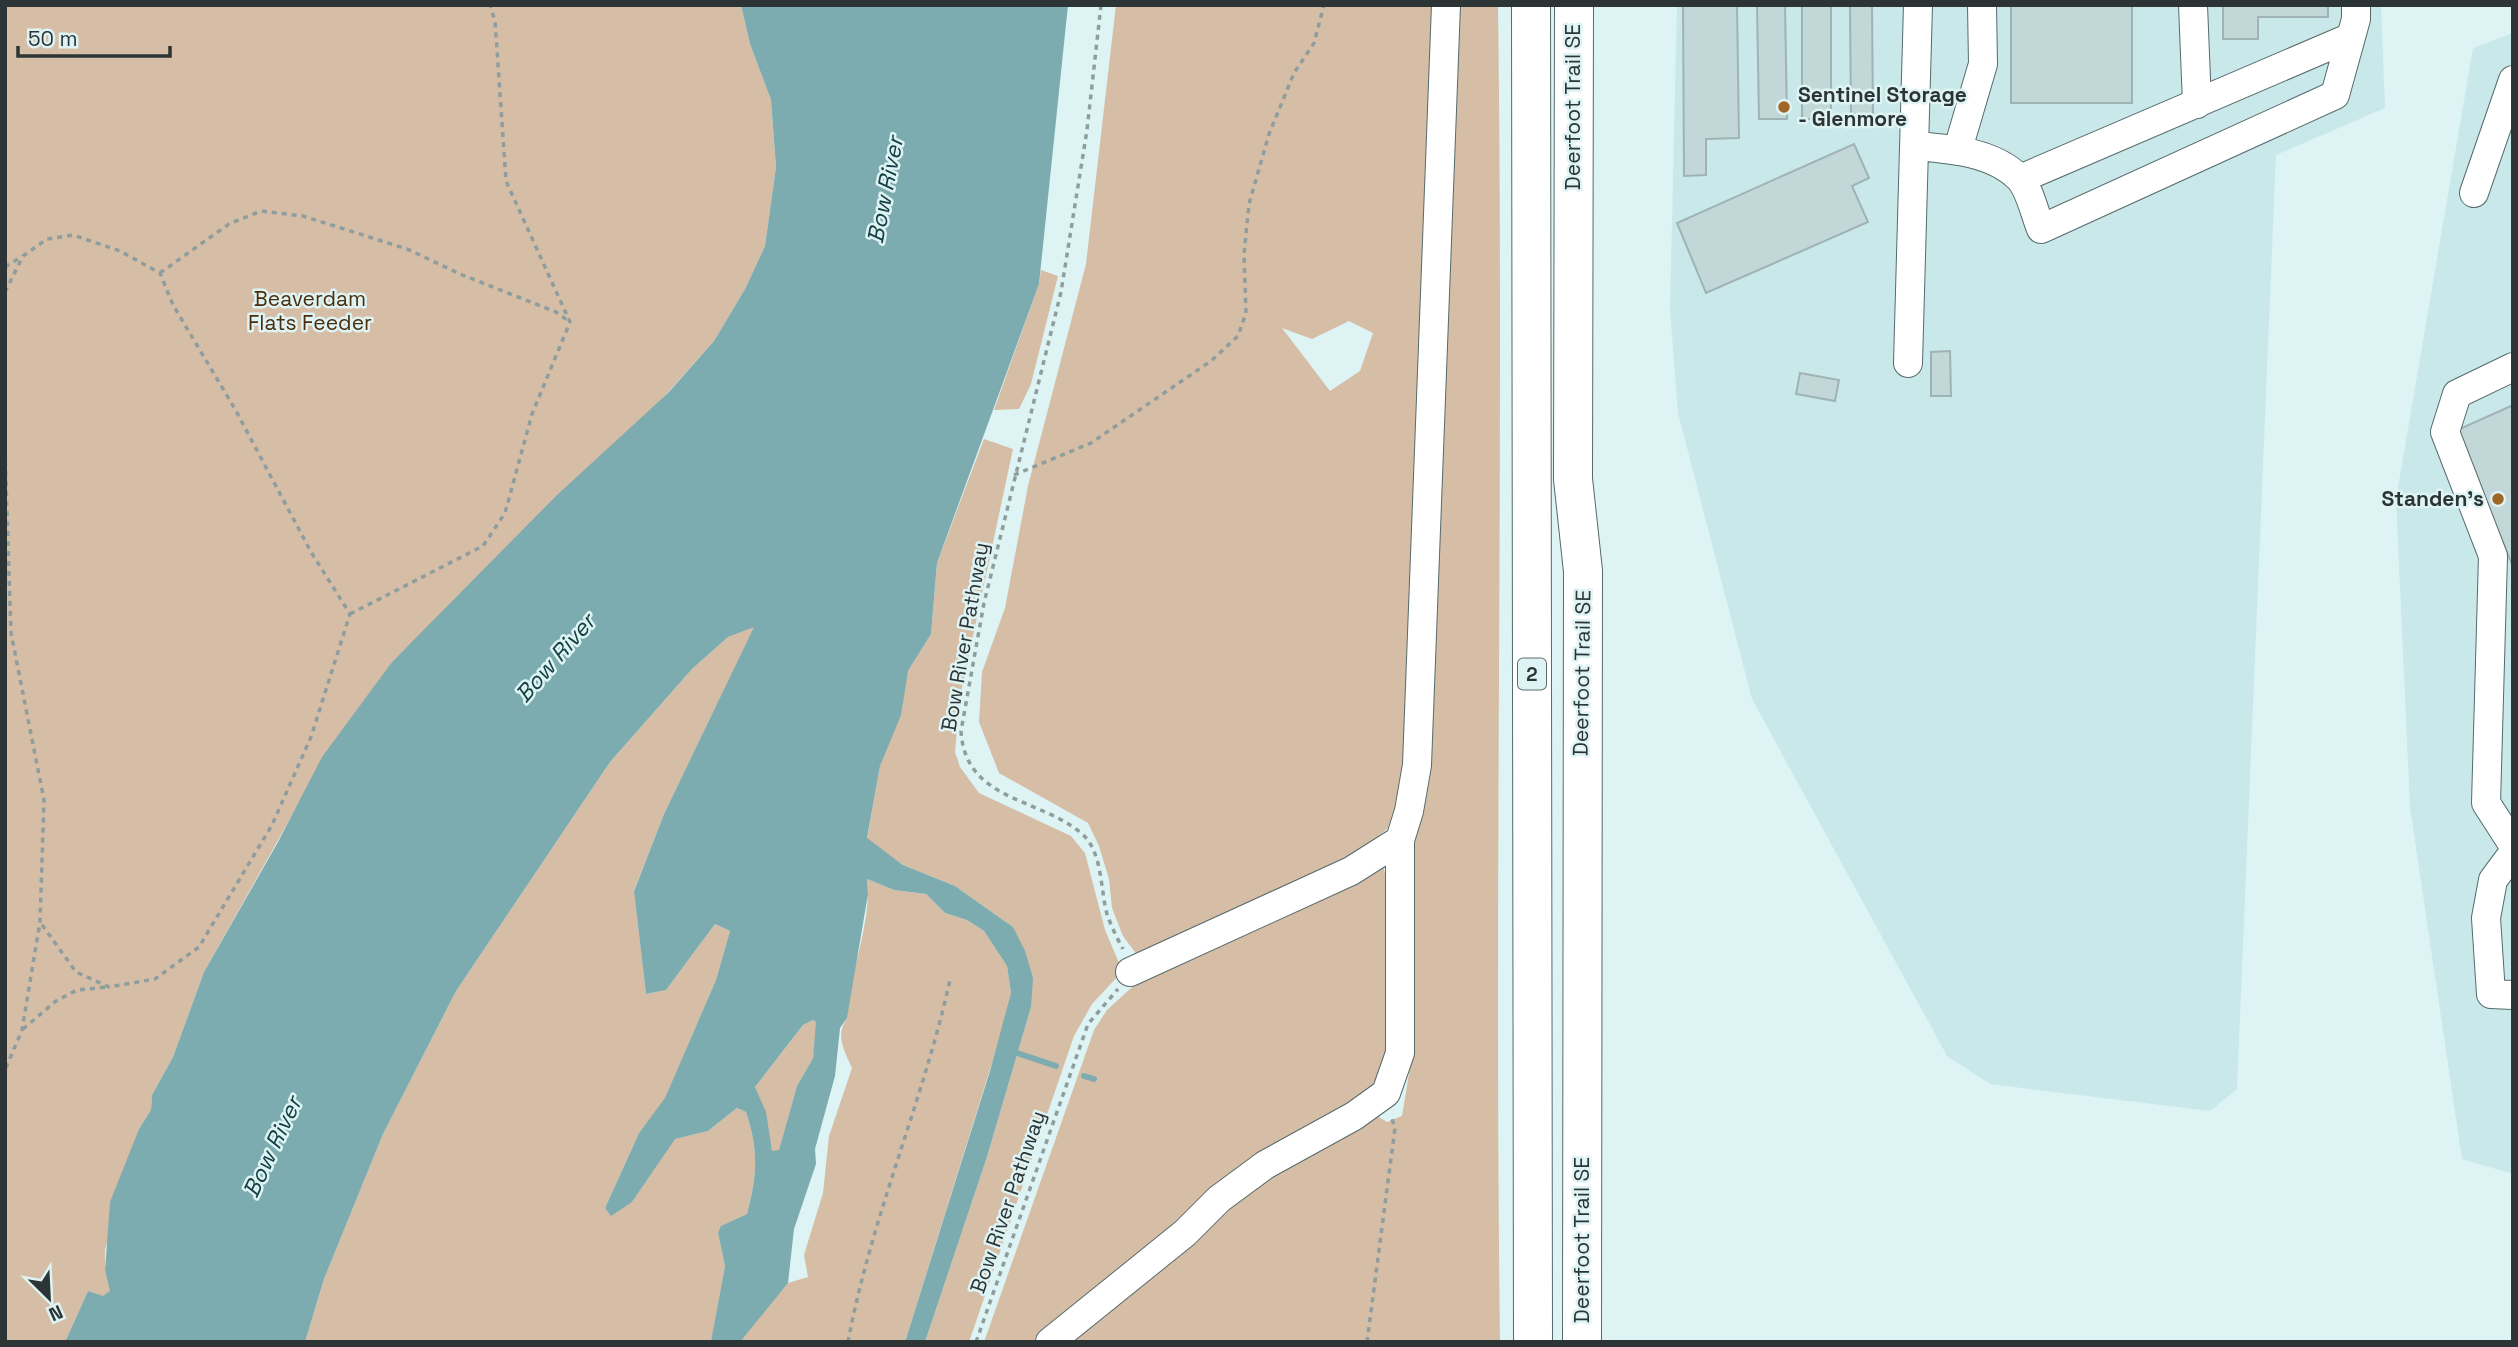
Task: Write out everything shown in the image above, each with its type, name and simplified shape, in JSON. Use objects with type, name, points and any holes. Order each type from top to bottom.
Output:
[{"type":"highway","name":"Deerfoot Trail SE","points":[[1531,5],[1533,1342]]},
{"type":"highway","name":"Deerfoot Trail SE","points":[[1574,5],[1573,479],[1583,571],[1582,1342]]},
{"type":"highway","points":[[1583,571],[1593,5]]},
{"type":"street","points":[[1050,1342],[1185,1233],[1219,1199],[1265,1165],[1354,1116],[1386,1093],[1399,1053],[1399,840],[1409,811],[1417,765],[1446,5]]},
{"type":"street","points":[[1908,363],[1918,5]]},
{"type":"street","points":[[1958,149],[1983,64],[1982,5]]},
{"type":"street","points":[[2193,5],[2197,104]]},
{"type":"street","points":[[1916,146],[1958,149],[1991,160],[2021,179],[2041,229],[2335,94],[2351,37],[2356,5]]},
{"type":"street","points":[[2021,179],[2351,37]]},
{"type":"street","points":[[2474,193],[2502,139],[2513,80]]},
{"type":"street","points":[[2513,368],[2457,394],[2445,432],[2493,556],[2486,803],[2513,845]]},
{"type":"street","points":[[1130,972],[1351,871],[1399,840]]},
{"type":"street","points":[[2513,853],[2493,880],[2486,918],[2491,994],[2513,995]]},
{"type":"path","points":[[22,1030],[56,1001],[77,990],[155,979],[199,947],[272,825],[311,737],[350,614],[483,546],[505,513],[532,414],[570,322],[506,181],[495,21],[490,5]]},
{"type":"path","name":"Bow River Pathway","points":[[976,1342],[1088,1024],[1130,972],[1130,962],[1107,914],[1096,858],[1083,834],[982,779],[968,764],[962,748],[961,731],[982,614],[1061,292],[1087,130],[1101,5]]},
{"type":"path","points":[[1014,475],[1091,443],[1211,361],[1238,335],[1245,313],[1244,254],[1250,204],[1269,134],[1294,73],[1314,43],[1324,5]]},
{"type":"path","points":[[160,273],[229,224],[261,211],[303,216],[407,249],[460,274],[545,308],[570,322]]},
{"type":"path","points":[[5,267],[47,239],[73,234],[120,251],[160,273],[173,305],[235,409],[311,552],[350,614]]},
{"type":"path","points":[[5,292],[23,256]]},
{"type":"path","points":[[5,451],[11,633],[44,800],[40,922],[22,1030],[5,1070]]},
{"type":"path","points":[[40,922],[76,972],[109,986]]},
{"type":"path","points":[[848,1342],[883,1206],[935,1048],[950,980]]},
{"type":"path","points":[[1367,1342],[1395,1128],[1386,1093]]},
{"type":"shaded area","points":[[1677,5],[2381,5],[2385,108],[2276,155],[2237,1089],[2210,1111],[1990,1084],[1947,1056],[1752,699],[1678,413],[1670,310]]},
{"type":"shaded area","points":[[2513,33],[2513,1174],[2462,1159],[2410,807],[2396,499],[2473,48]]},
{"type":"green space","name":"Beaverdam Flats Feeder","points":[[5,5],[741,5],[750,44],[771,100],[776,167],[765,246],[745,289],[714,341],[653,409],[392,662],[295,810],[204,972],[173,1057],[152,1095],[151,1110],[139,1129],[105,1250],[105,1270],[111,1291],[103,1297],[88,1291],[65,1342],[5,1342]]},
{"type":"green space","points":[[1116,5],[1439,5],[1408,715],[1401,789],[1388,828],[1354,857],[1137,955],[1123,936],[1112,908],[1109,879],[1099,846],[1088,823],[999,773],[979,722],[982,672],[1005,608],[1028,486],[1086,264]],"holes":[[[1349,321],[1373,333],[1360,371],[1330,391],[1282,328],[1312,339]]]},
{"type":"green space","points":[[1457,5],[1498,5],[1500,1342],[984,1342],[1094,1030],[1107,1010],[1141,979],[1382,862],[1391,896],[1392,992],[1386,1056],[1378,1085],[1253,1180],[1374,1114],[1387,1122],[1402,1116],[1410,1068],[1409,918]]},
{"type":"green space","points":[[1041,270],[1058,276],[1031,384],[1019,409],[994,410],[1039,284]]},
{"type":"green space","points":[[984,439],[1013,449],[960,697],[955,752],[960,767],[979,793],[1071,836],[1085,853],[1105,930],[1120,965],[1119,975],[1092,1004],[1074,1036],[969,1342],[925,1342],[987,1157],[1031,1007],[1013,927],[955,886],[903,865],[867,839],[880,766],[908,671],[931,634],[937,563]]},
{"type":"green space","points":[[755,626],[664,814],[634,890],[646,994],[666,990],[715,924],[730,931],[716,980],[665,1099],[639,1133],[605,1208],[632,1202],[674,1139],[708,1131],[737,1108],[746,1112],[755,1151],[753,1187],[747,1214],[722,1226],[718,1233],[725,1266],[711,1342],[305,1342],[324,1279],[383,1134],[456,991],[610,762],[692,669],[728,637]]},
{"type":"green space","points":[[867,879],[894,890],[926,894],[945,913],[967,920],[984,931],[1007,966],[1011,993],[1006,1018],[905,1342],[737,1342],[788,1283],[808,1277],[804,1255],[823,1193],[829,1136],[852,1068],[841,1037],[866,914]]},
{"type":"green space","points":[[813,1020],[817,1022],[813,1058],[797,1086],[779,1151],[772,1151],[755,1087],[803,1025]]},
{"type":"water","name":"Bow River","points":[[741,5],[1068,5],[1039,284],[937,563],[931,634],[908,671],[901,715],[880,766],[867,838],[903,865],[955,886],[1013,927],[1025,951],[1033,978],[1031,1007],[987,1157],[925,1342],[905,1342],[990,1071],[1011,993],[1007,966],[984,931],[967,920],[945,913],[926,894],[894,890],[867,879],[868,894],[847,1018],[840,1028],[835,1076],[815,1149],[816,1164],[794,1229],[788,1283],[740,1342],[711,1341],[725,1266],[718,1233],[721,1226],[747,1214],[753,1187],[755,1151],[746,1112],[737,1108],[708,1131],[675,1139],[632,1202],[611,1216],[605,1208],[639,1133],[665,1098],[716,980],[730,931],[715,924],[666,990],[646,994],[634,891],[664,814],[754,627],[728,637],[692,669],[610,762],[456,991],[383,1134],[324,1279],[305,1342],[65,1342],[88,1291],[103,1296],[110,1291],[105,1270],[110,1202],[139,1129],[151,1110],[152,1095],[173,1057],[204,972],[278,842],[322,757],[392,662],[557,495],[668,393],[714,341],[745,289],[765,246],[776,167],[771,100],[750,44]],"holes":[[[813,1020],[816,1022],[813,1058],[797,1086],[779,1150],[772,1151],[766,1112],[755,1087],[803,1025]]]},
{"type":"building","points":[[1683,5],[1737,5],[1739,138],[1706,139],[1706,175],[1684,176]]},
{"type":"building","points":[[1757,5],[1785,5],[1787,119],[1759,119]]},
{"type":"building","points":[[1802,5],[1831,5],[1831,119],[1802,119]]},
{"type":"building","points":[[1850,5],[1872,5],[1873,119],[1851,119]]},
{"type":"building","points":[[2011,5],[2132,5],[2132,103],[2011,103]]},
{"type":"building","points":[[2223,5],[2328,5],[2328,17],[2258,17],[2258,39],[2223,39]]},
{"type":"building","points":[[1854,144],[1869,178],[1852,186],[1868,222],[1706,293],[1677,223]]},
{"type":"building","points":[[1950,351],[1951,396],[1931,396],[1931,352]]},
{"type":"building","points":[[1800,373],[1839,380],[1835,401],[1796,394]]},
{"type":"building","name":"Standen's","points":[[2513,405],[2513,566],[2453,432]]},
{"type":"waterway","points":[[1017,1053],[1056,1066]]},
{"type":"waterway","points":[[1084,1076],[1094,1079]]},
{"type":"place","name":"Sentinel Storage - Glenmore","points":[[1784,107]]},
{"type":"place","name":"Standen's","points":[[2498,499]]}]
